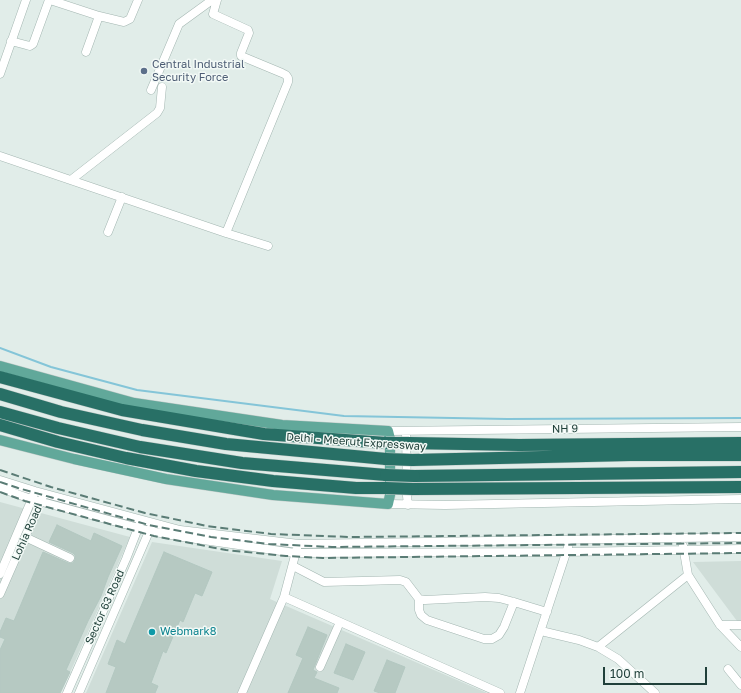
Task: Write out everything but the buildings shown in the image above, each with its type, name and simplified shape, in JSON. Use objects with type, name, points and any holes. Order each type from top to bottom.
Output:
[{"type":"highway","points":[[0,377],[122,410],[264,434],[387,437],[409,443],[519,445],[741,443]]},
{"type":"highway","name":"Delhi - Meerut Expressway","points":[[0,394],[61,412],[142,430],[226,444],[386,459],[412,460],[630,455],[741,455]]},
{"type":"highway","points":[[0,412],[58,428],[140,447],[242,463],[386,475],[414,476],[741,472]]},
{"type":"highway","points":[[0,425],[58,442],[126,458],[196,471],[273,482],[356,488],[741,487]]},
{"type":"main road","points":[[0,366],[134,403],[282,425],[387,437],[390,439],[390,495],[388,504],[273,495],[166,479],[74,460],[0,440]]},
{"type":"street","points":[[0,74],[26,0]]},
{"type":"street","points":[[11,40],[30,46],[33,44],[50,0],[118,22],[127,21],[130,19],[138,0]]},
{"type":"street","points":[[151,90],[179,24],[212,0]]},
{"type":"street","points":[[217,0],[214,14],[248,30],[241,53],[242,56],[282,73],[288,78],[288,82],[226,233]]},
{"type":"street","points":[[86,52],[99,16]]},
{"type":"street","points":[[71,180],[157,113],[160,108],[162,87]]},
{"type":"street","points":[[0,156],[268,246]]},
{"type":"street","points":[[108,232],[122,197]]},
{"type":"street","name":"NH 9","points":[[387,437],[406,431],[741,427]]},
{"type":"street","points":[[406,431],[408,505]]},
{"type":"street","points":[[0,480],[33,495]]},
{"type":"street","points":[[0,488],[43,497],[140,524],[150,531],[295,553],[567,552],[741,549]]},
{"type":"street","name":"Lohia Road","points":[[0,574],[33,495]]},
{"type":"street","name":"Lohia Road","points":[[0,594],[43,497]]},
{"type":"street","points":[[388,504],[452,505],[741,499]]},
{"type":"street","points":[[140,524],[152,523],[180,530],[299,544],[741,537]]},
{"type":"street","name":"Sector 63 Road","points":[[79,693],[150,531],[152,523]]},
{"type":"street","name":"Sector 63 Road","points":[[67,693],[140,524]]},
{"type":"street","points":[[25,537],[70,558]]},
{"type":"street","points":[[682,538],[688,575],[720,625],[741,647]]},
{"type":"street","points":[[521,692],[570,540]]},
{"type":"street","points":[[242,693],[284,597],[293,566],[295,553],[299,544]]},
{"type":"street","points":[[126,559],[136,563]]},
{"type":"street","points":[[293,566],[324,582],[400,580],[406,582],[419,599],[499,598],[547,612]]},
{"type":"street","points":[[598,647],[688,575]]},
{"type":"street","points":[[284,597],[500,693]]},
{"type":"street","points":[[419,599],[419,610],[421,616],[427,620],[484,639],[492,639],[499,635],[504,627],[514,602]]},
{"type":"street","points":[[320,668],[340,622]]},
{"type":"street","points":[[720,625],[741,625]]},
{"type":"street","points":[[541,631],[579,640],[598,647],[618,659],[655,693]]},
{"type":"street","points":[[728,670],[741,685]]},
{"type":"shaded area","points":[[0,502],[130,537],[61,693],[0,693]]},
{"type":"shaded area","points":[[152,542],[282,561],[270,599],[487,693],[86,693]]},
{"type":"shaded area","points":[[741,561],[741,621],[737,621],[693,562]]},
{"type":"waterway","points":[[0,348],[51,367],[137,390],[344,416],[507,419],[741,418]]},
{"type":"railway","points":[[0,470],[51,487],[145,513],[207,526],[271,534],[351,537],[741,533]]},
{"type":"railway","points":[[0,482],[149,525],[211,537],[269,544],[332,547],[741,543]]},
{"type":"railway","points":[[0,492],[25,501],[154,536],[226,550],[286,556],[323,558],[741,553]]},
{"type":"place","name":"Central Industrial Security Force","points":[[144,71]]},
{"type":"place","name":"Webmark8","points":[[152,632]]}]
